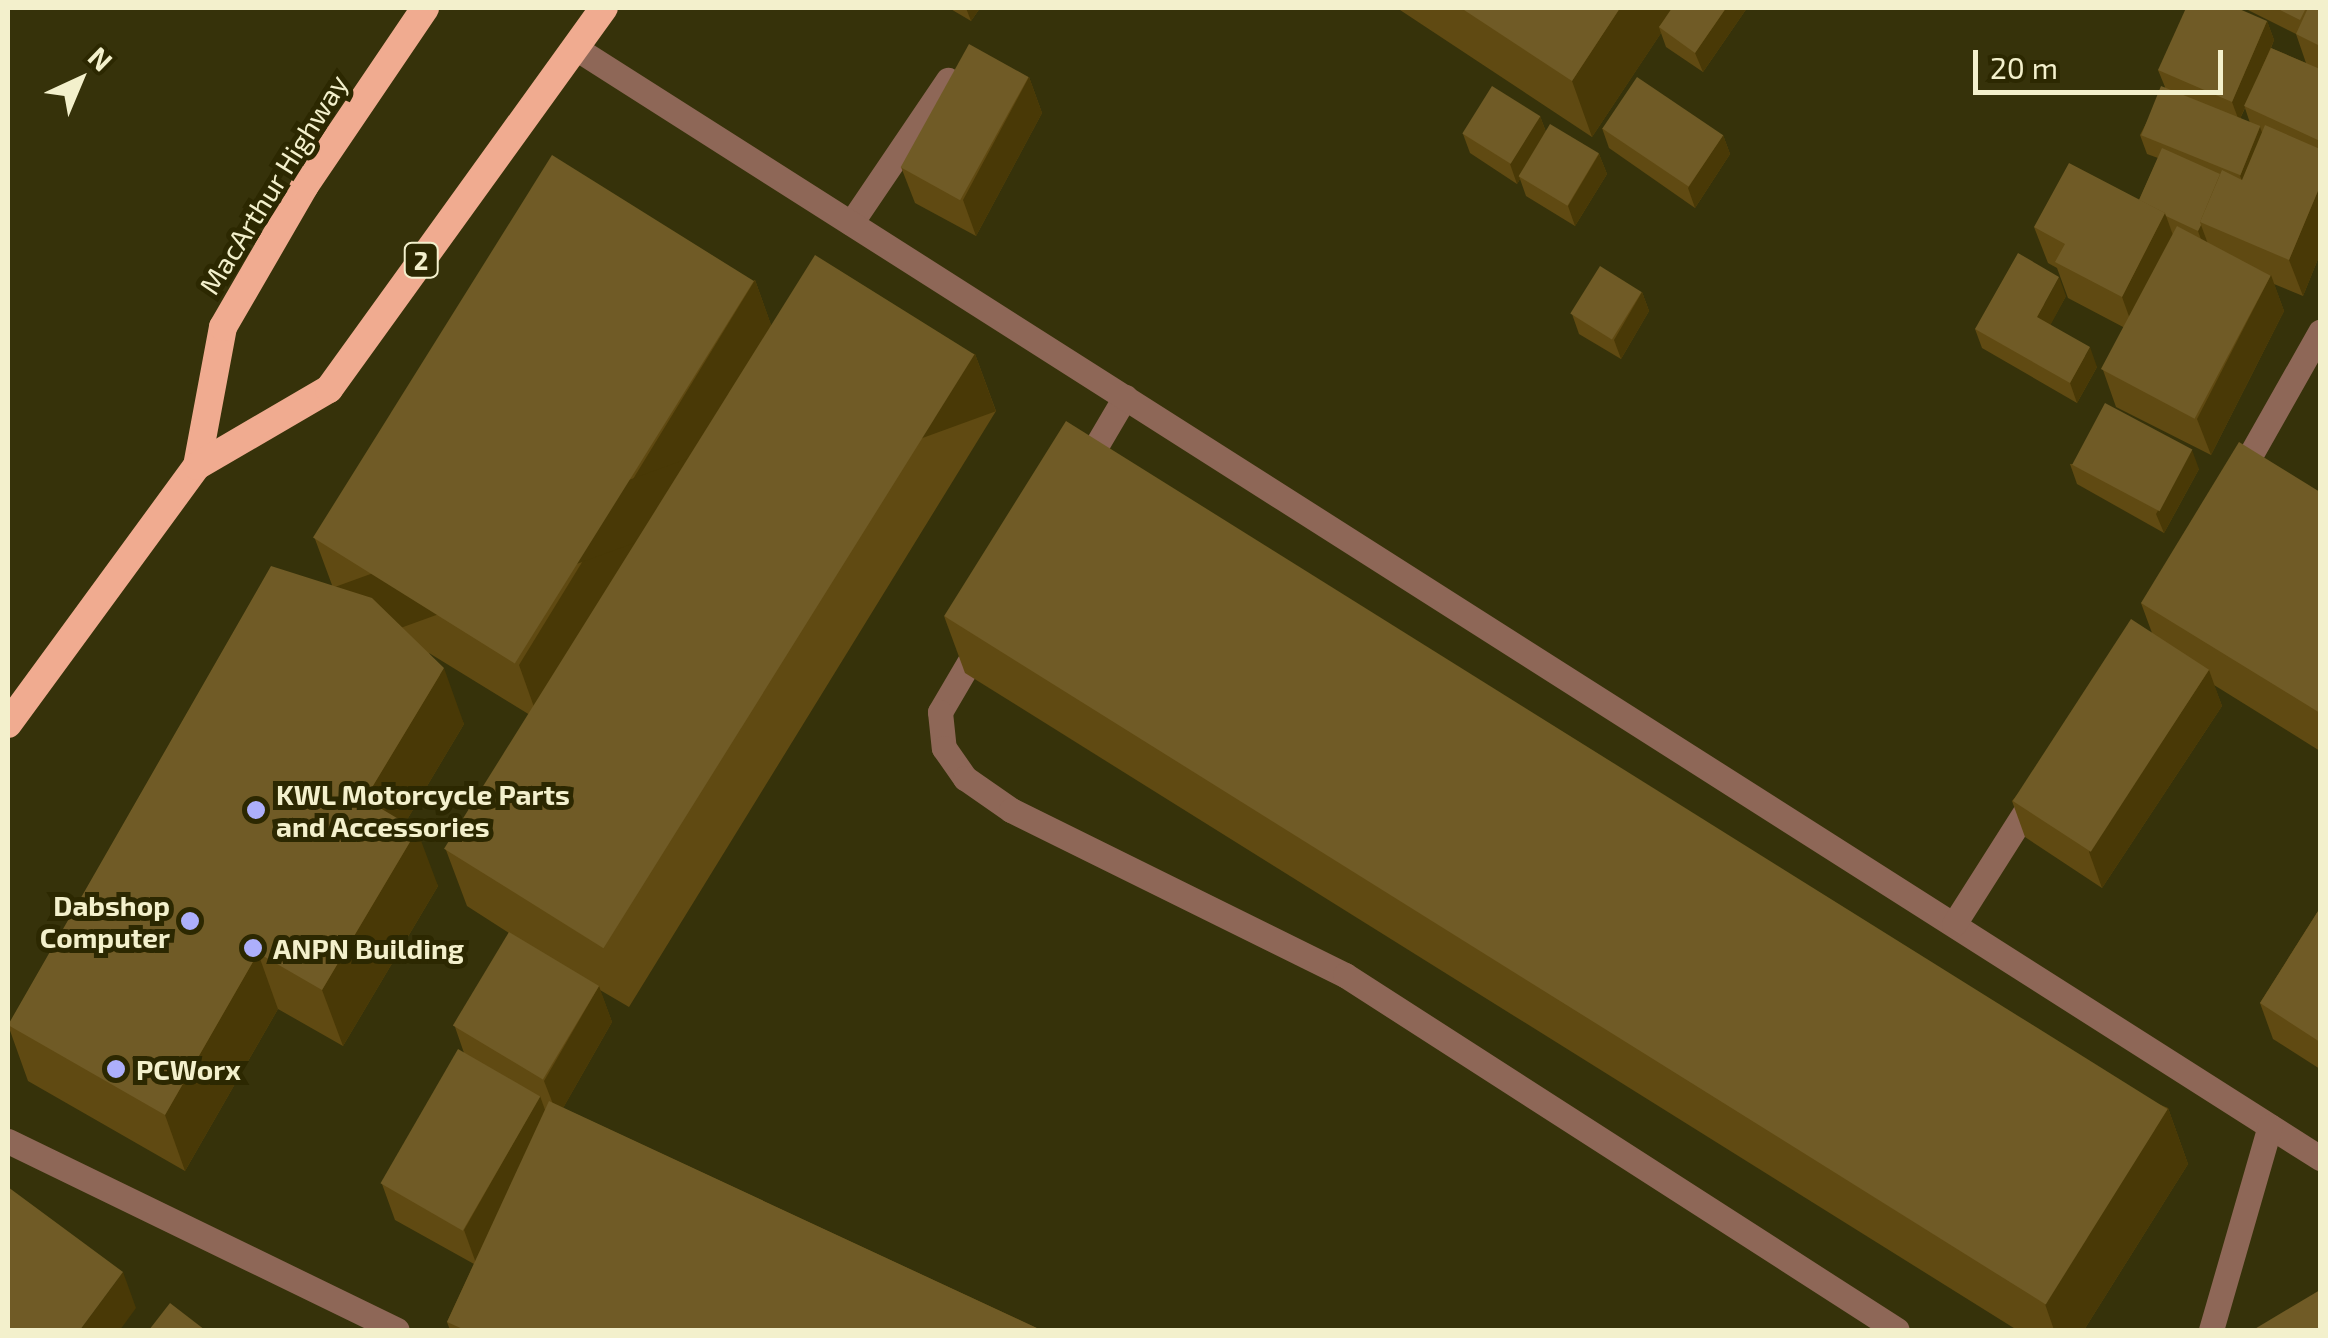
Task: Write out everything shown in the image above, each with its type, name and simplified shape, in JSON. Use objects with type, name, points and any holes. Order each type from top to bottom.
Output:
[{"type":"highway","name":"MacArthur Highway","points":[[197,466],[223,327],[304,187],[425,8]]},
{"type":"highway","name":"MacArthur Highway","points":[[8,724],[197,466],[329,389],[604,8]]},
{"type":"street","points":[[574,47],[2320,1158]]},
{"type":"street","points":[[851,223],[948,80]]},
{"type":"street","points":[[2227,494],[2320,332]]},
{"type":"street","points":[[1066,496],[1125,397]]},
{"type":"street","points":[[998,612],[940,712],[944,748],[965,778],[1011,810],[1346,975],[1897,1330]]},
{"type":"street","points":[[1954,924],[2048,776]]},
{"type":"street","points":[[2211,1330],[2270,1126]]},
{"type":"street","points":[[8,1141],[396,1330]]},
{"type":"building","points":[[1461,8],[1620,8],[1572,81]]},
{"type":"building","points":[[1672,8],[1726,8],[1695,53],[1659,27]]},
{"type":"building","points":[[2186,8],[2237,8],[2267,21],[2232,102],[2158,70]]},
{"type":"building","points":[[2276,8],[2306,8],[2300,20]]},
{"type":"building","points":[[2308,8],[2320,8],[2320,46],[2296,34]]},
{"type":"building","points":[[969,44],[1028,77],[960,200],[901,167]]},
{"type":"building","points":[[2271,48],[2320,69],[2320,141],[2244,106]]},
{"type":"building","points":[[1637,77],[1723,135],[1689,187],[1602,128]]},
{"type":"building","points":[[1492,86],[1540,116],[1511,164],[1462,133]]},
{"type":"building","points":[[2161,86],[2260,126],[2240,175],[2141,135]]},
{"type":"building","points":[[1550,124],[1599,153],[1567,206],[1519,176]]},
{"type":"building","points":[[2265,125],[2320,149],[2320,186],[2289,260],[2200,222],[2222,170],[2242,180]]},
{"type":"building","points":[[2162,148],[2220,174],[2198,231],[2139,200]]},
{"type":"building","points":[[552,155],[754,281],[515,664],[313,537]]},
{"type":"building","points":[[2069,163],[2165,213],[2122,297],[2055,262],[2065,244],[2034,227]]},
{"type":"building","points":[[2177,226],[2271,276],[2195,419],[2101,369]]},
{"type":"building","points":[[2018,253],[2059,277],[2037,317],[2090,347],[2070,383],[1975,329]]},
{"type":"building","points":[[815,255],[974,355],[603,948],[444,849]]},
{"type":"building","points":[[1600,266],[1642,292],[1612,339],[1570,313]]},
{"type":"building","points":[[2105,403],[2192,449],[2160,511],[2072,465]]},
{"type":"building","points":[[1066,421],[2168,1109],[2046,1304],[944,616]]},
{"type":"building","points":[[2239,442],[2320,492],[2320,713],[2141,603]]},
{"type":"building","name":"ANPN Building","points":[[271,566],[372,598],[444,668],[365,799],[417,830],[322,990],[258,953],[165,1115],[8,1025]]},
{"type":"building","points":[[2131,619],[2209,670],[2091,852],[2013,801]]},
{"type":"building","points":[[2320,908],[2320,1042],[2260,1003]]},
{"type":"building","points":[[509,932],[599,986],[543,1080],[453,1025]]},
{"type":"building","points":[[458,1049],[540,1096],[463,1231],[380,1183]]},
{"type":"building","points":[[549,1101],[1041,1330],[465,1330],[447,1322]]},
{"type":"building","points":[[8,1187],[123,1272],[80,1330],[8,1330]]},
{"type":"building","points":[[2320,1290],[2320,1330],[2253,1330]]},
{"type":"building","points":[[170,1303],[205,1330],[149,1330]]},
{"type":"place","name":"KWL Motorcycle Parts and Accessories","points":[[256,810]]},
{"type":"place","name":"Dabshop Computer","points":[[190,921]]},
{"type":"place","name":"ANPN Building","points":[[253,948]]},
{"type":"place","name":"PCWorx","points":[[116,1069]]}]
